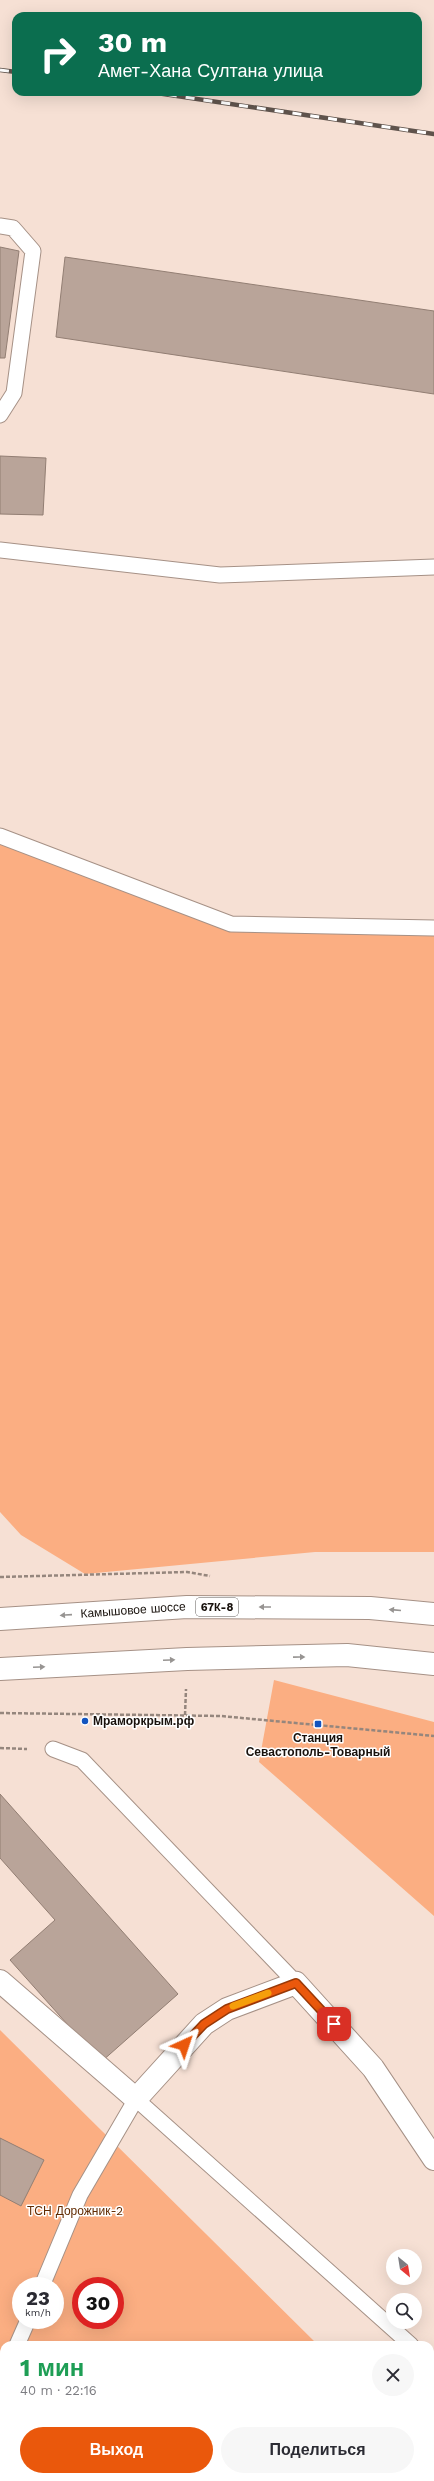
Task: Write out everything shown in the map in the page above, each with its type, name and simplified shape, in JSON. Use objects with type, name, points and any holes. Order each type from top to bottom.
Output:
[{"type":"main road","name":"Камышовое шоссе","points":[[0,1619],[186,1607],[370,1608],[434,1614]]},
{"type":"main road","points":[[0,1669],[187,1659],[347,1656],[434,1664]]},
{"type":"main road","points":[[0,1981],[136,2098],[204,2024],[227,2009],[296,1983],[373,2068],[434,2159]]},
{"type":"lane","points":[[0,226],[14,228],[33,251],[14,393],[0,415]]},
{"type":"lane","points":[[0,550],[220,575],[434,567]]},
{"type":"lane","points":[[0,836],[231,924],[434,928]]},
{"type":"lane","points":[[53,1749],[82,1760],[296,1983]]},
{"type":"lane","points":[[46,2277],[80,2195],[136,2098],[407,2341]]},
{"type":"lane","points":[[20,2341],[24,2329]]},
{"type":"path","points":[[0,1713],[221,1716],[434,1736]]},
{"type":"green space","points":[[0,838],[231,924],[434,928],[434,1552],[315,1552],[85,1574],[21,1535],[0,1512]]},
{"type":"green space","points":[[274,1680],[434,1722],[434,1916],[259,1762]]},
{"type":"green space","name":"ТСН Дорожник-2","points":[[0,2030],[314,2341],[0,2341]]},
{"type":"building","points":[[0,247],[19,251],[5,358],[0,358]]},
{"type":"building","points":[[65,257],[434,311],[434,394],[56,337]]},
{"type":"building","points":[[0,456],[46,458],[43,515],[0,514]]},
{"type":"building","points":[[0,1794],[178,1994],[101,2062],[10,1960],[55,1920],[0,1858]]},
{"type":"building","points":[[0,2138],[44,2160],[21,2206],[0,2195]]},
{"type":"railway","points":[[0,70],[12,72]]},
{"type":"railway","points":[[177,96],[434,134]]},
{"type":"slow traffic","points":[[233,2006],[268,1993]]},
{"type":"place","name":"Мраморкрым.рф","points":[[85,1721]]},
{"type":"place","name":"Станция Севастополь-Товарный","points":[[318,1724]]},
{"type":"route","points":[[184,2045],[204,2024],[227,2009],[296,1983],[334,2024]]}]
